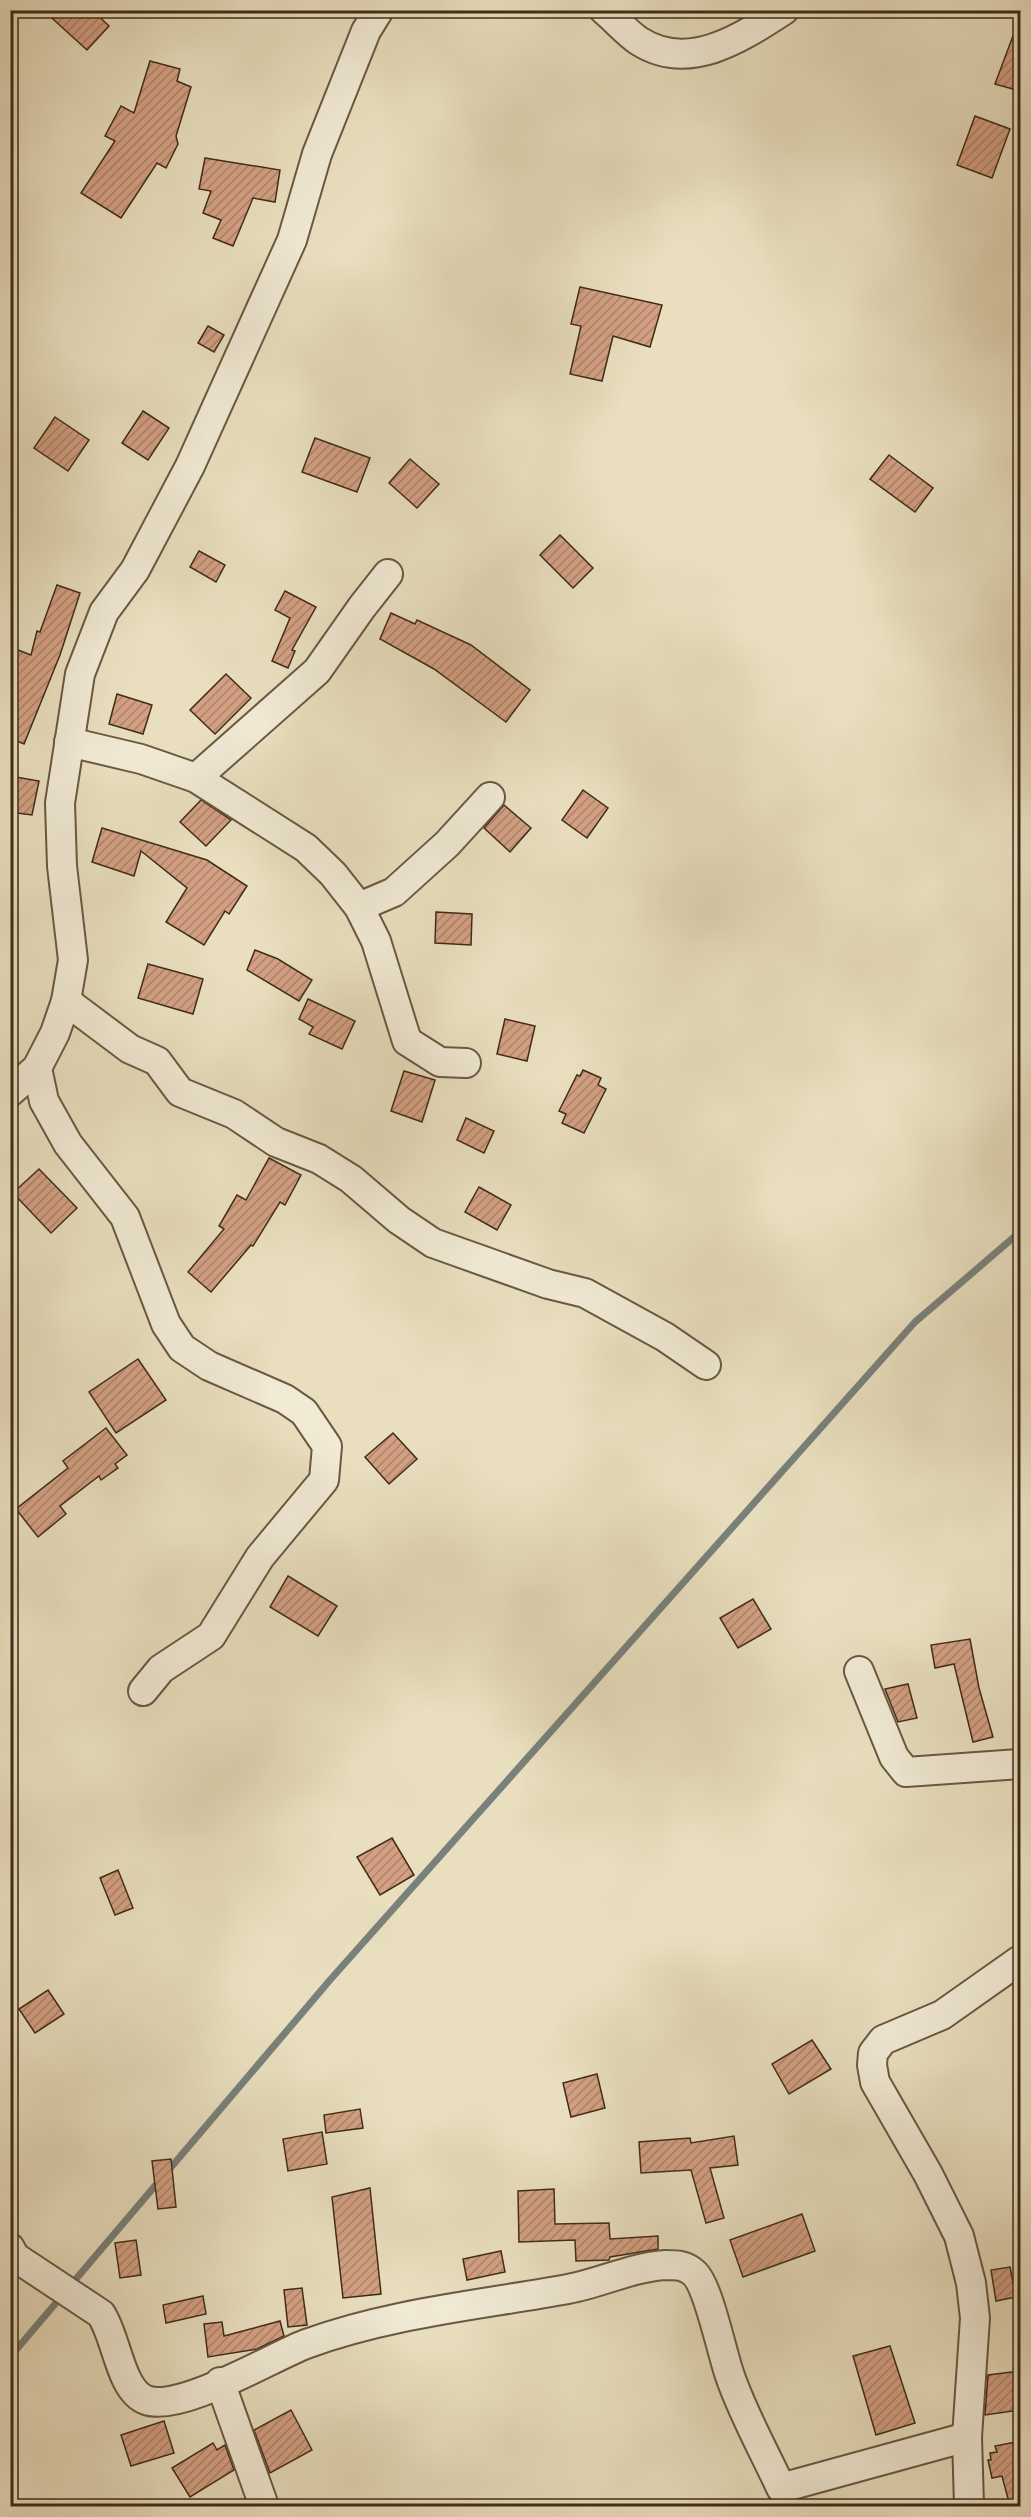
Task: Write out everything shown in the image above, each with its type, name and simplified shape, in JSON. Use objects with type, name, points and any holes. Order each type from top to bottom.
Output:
[{"type":"street","points":[[10,1092],[36,1068],[55,1033],[66,1001],[73,960],[62,866],[60,803],[80,674],[104,612],[135,570],[190,466],[292,240],[316,154],[366,31],[379,10]]},
{"type":"street","points":[[604,10],[640,41],[675,56],[714,50],[784,10]]},
{"type":"street","points":[[196,778],[317,671],[388,574]]},
{"type":"street","points":[[69,742],[141,759],[196,778],[306,848],[333,874],[358,907],[376,941],[407,1041],[440,1062],[466,1063]]},
{"type":"street","points":[[358,907],[394,892],[447,844],[490,797]]},
{"type":"street","points":[[66,1001],[130,1049],[157,1061],[180,1092],[234,1114],[276,1142],[320,1159],[351,1179],[399,1220],[433,1243],[548,1284],[585,1293],[665,1337],[706,1365]]},
{"type":"street","points":[[36,1068],[44,1101],[68,1144],[125,1217],[166,1324],[182,1348],[208,1366],[285,1398],[304,1412],[327,1446],[324,1480],[261,1557],[211,1636],[161,1669],[143,1691]]},
{"type":"street","points":[[859,1671],[894,1757],[906,1772],[1020,1764]]},
{"type":"street","points":[[969,2506],[967,2437],[975,2318],[971,2283],[958,2236],[928,2174],[875,2082],[872,2065],[873,2053],[883,2040],[942,2015],[1020,1960]]},
{"type":"street","points":[[10,2248],[15,2257],[81,2298],[101,2314],[111,2328],[125,2379],[133,2393],[147,2401],[174,2402],[306,2344],[397,2317],[570,2289],[663,2265],[684,2266],[696,2275],[703,2290],[731,2379],[776,2497],[967,2437]]},
{"type":"street","points":[[220,2382],[264,2506]]},
{"type":"building","points":[[43,10],[92,10],[109,26],[87,50]]},
{"type":"building","points":[[1020,21],[1020,91],[995,84]]},
{"type":"building","points":[[150,61],[180,69],[177,81],[191,87],[176,136],[178,144],[166,168],[157,163],[121,218],[81,193],[115,141],[105,136],[121,106],[134,113]]},
{"type":"building","points":[[975,116],[1010,129],[992,178],[957,165]]},
{"type":"building","points":[[205,158],[280,170],[275,202],[253,198],[233,246],[213,238],[221,220],[203,213],[211,191],[199,189]]},
{"type":"building","points":[[580,287],[662,305],[650,347],[613,336],[602,381],[570,374],[581,326],[571,324]]},
{"type":"building","points":[[208,326],[224,335],[214,352],[198,343]]},
{"type":"building","points":[[143,411],[169,428],[148,460],[122,443]]},
{"type":"building","points":[[55,417],[89,440],[68,471],[34,448]]},
{"type":"building","points":[[315,438],[370,458],[357,492],[302,472]]},
{"type":"building","points":[[889,455],[933,488],[915,512],[870,479]]},
{"type":"building","points":[[410,459],[439,484],[417,508],[389,483]]},
{"type":"building","points":[[560,535],[593,568],[573,588],[540,555]]},
{"type":"building","points":[[199,551],[225,565],[216,582],[190,567]]},
{"type":"building","points":[[57,585],[80,593],[60,655],[24,744],[10,738],[10,670],[18,650],[31,655],[37,631],[40,632]]},
{"type":"building","points":[[285,591],[316,607],[292,650],[295,651],[288,668],[272,661],[290,618],[275,610]]},
{"type":"building","points":[[391,613],[415,624],[417,620],[471,645],[530,690],[506,722],[434,669],[380,639]]},
{"type":"building","points":[[226,674],[251,698],[215,734],[190,710]]},
{"type":"building","points":[[117,694],[152,705],[143,734],[109,724]]},
{"type":"building","points":[[10,776],[39,781],[32,815],[10,812]]},
{"type":"building","points":[[583,790],[608,808],[587,838],[562,820]]},
{"type":"building","points":[[201,800],[231,820],[206,846],[180,822]]},
{"type":"building","points":[[504,805],[531,828],[510,852],[484,828]]},
{"type":"building","points":[[102,828],[207,860],[247,886],[229,914],[225,911],[204,945],[166,922],[187,888],[141,851],[134,876],[92,862]]},
{"type":"building","points":[[436,912],[472,914],[471,945],[435,943]]},
{"type":"building","points":[[255,950],[278,959],[312,980],[299,1001],[247,970]]},
{"type":"building","points":[[148,964],[203,979],[193,1014],[138,998]]},
{"type":"building","points":[[308,999],[355,1021],[342,1049],[309,1034],[313,1027],[299,1019]]},
{"type":"building","points":[[505,1019],[535,1026],[527,1061],[497,1054]]},
{"type":"building","points":[[583,1070],[601,1078],[598,1085],[606,1089],[584,1133],[562,1123],[566,1114],[559,1111],[577,1075],[580,1076]]},
{"type":"building","points":[[404,1071],[435,1080],[422,1122],[391,1111]]},
{"type":"building","points":[[466,1118],[494,1131],[484,1153],[457,1140]]},
{"type":"building","points":[[269,1158],[301,1175],[285,1205],[280,1202],[253,1246],[251,1245],[211,1292],[188,1272],[224,1229],[219,1226],[237,1195],[246,1200]]},
{"type":"building","points":[[39,1169],[77,1208],[51,1233],[13,1193]]},
{"type":"building","points":[[479,1187],[511,1205],[497,1230],[465,1212]]},
{"type":"building","points":[[138,1359],[166,1400],[116,1433],[89,1392]]},
{"type":"building","points":[[106,1428],[127,1455],[115,1464],[118,1468],[101,1480],[99,1476],[60,1506],[66,1514],[38,1537],[16,1509],[68,1468],[63,1461]]},
{"type":"building","points":[[393,1433],[417,1459],[389,1484],[365,1457]]},
{"type":"building","points":[[288,1576],[337,1606],[318,1636],[270,1607]]},
{"type":"building","points":[[753,1599],[771,1629],[738,1648],[720,1618]]},
{"type":"building","points":[[970,1639],[979,1688],[993,1737],[973,1742],[954,1664],[935,1668],[931,1645]]},
{"type":"building","points":[[908,1684],[917,1718],[898,1722],[885,1689]]},
{"type":"building","points":[[392,1838],[414,1875],[380,1895],[357,1857]]},
{"type":"building","points":[[118,1870],[133,1908],[115,1915],[100,1878]]},
{"type":"building","points":[[48,1990],[64,2014],[35,2033],[19,2009]]},
{"type":"building","points":[[812,2040],[831,2069],[789,2094],[772,2064]]},
{"type":"building","points":[[597,2074],[605,2108],[571,2117],[563,2083]]},
{"type":"building","points":[[360,2109],[363,2128],[326,2133],[324,2115]]},
{"type":"building","points":[[322,2132],[327,2164],[288,2171],[283,2139]]},
{"type":"building","points":[[734,2136],[738,2165],[710,2168],[724,2218],[706,2223],[691,2170],[641,2173],[639,2142],[690,2138],[691,2143]]},
{"type":"building","points":[[171,2159],[176,2207],[158,2209],[152,2161]]},
{"type":"building","points":[[370,2188],[381,2294],[343,2298],[332,2197]]},
{"type":"building","points":[[554,2189],[555,2224],[609,2223],[610,2239],[658,2236],[658,2249],[610,2257],[609,2260],[576,2261],[575,2240],[519,2242],[518,2191]]},
{"type":"building","points":[[802,2214],[815,2251],[743,2277],[730,2240]]},
{"type":"building","points":[[136,2240],[141,2275],[120,2278],[115,2243]]},
{"type":"building","points":[[501,2251],[505,2272],[467,2280],[463,2259]]},
{"type":"building","points":[[1010,2267],[1016,2297],[996,2301],[991,2270]]},
{"type":"building","points":[[302,2288],[307,2325],[288,2327],[284,2290]]},
{"type":"building","points":[[203,2296],[206,2314],[166,2323],[163,2305]]},
{"type":"building","points":[[280,2321],[284,2336],[257,2349],[208,2357],[204,2324],[222,2322],[224,2336]]},
{"type":"building","points":[[890,2346],[915,2423],[876,2435],[853,2356]]},
{"type":"building","points":[[1020,2371],[1020,2410],[985,2415],[988,2375]]},
{"type":"building","points":[[291,2410],[312,2450],[270,2473],[254,2430]]},
{"type":"building","points":[[164,2421],[174,2453],[131,2466],[121,2435]]},
{"type":"building","points":[[1020,2441],[1020,2506],[1010,2506],[1002,2476],[992,2478],[988,2460],[991,2460],[990,2453],[997,2452],[995,2446]]},
{"type":"building","points":[[213,2443],[217,2450],[225,2445],[234,2470],[190,2497],[172,2468]]},
{"type":"waterway","points":[[167,2172],[330,1980],[915,1322],[1020,1232]]},
{"type":"waterway","points":[[70,2286],[160,2180]]},
{"type":"waterway","points":[[10,2357],[61,2297]]}]
